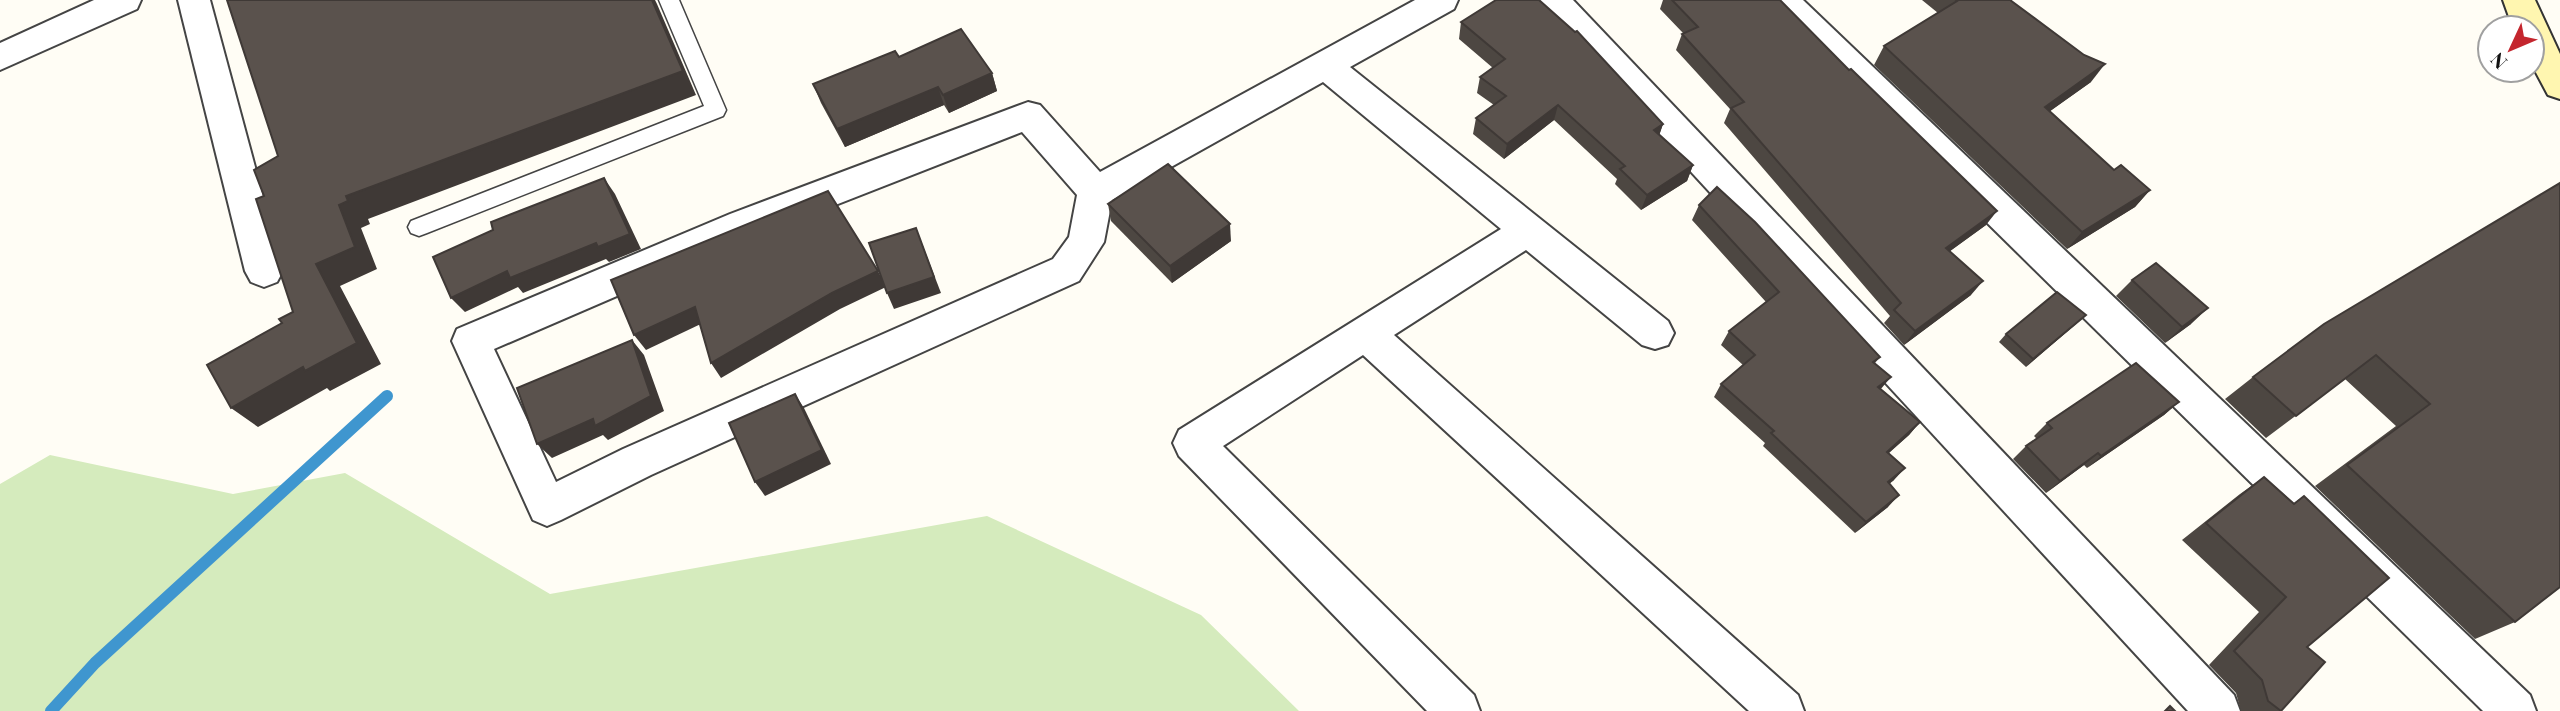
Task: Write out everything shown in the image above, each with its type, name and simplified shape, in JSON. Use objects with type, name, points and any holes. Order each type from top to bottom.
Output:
[{"type":"street","points":[[0,57],[125,0]]},
{"type":"street","points":[[194,0],[264,271]]},
{"type":"street","points":[[1096,192],[1028,115],[743,225],[471,341],[547,507],[637,462],[1066,270],[1086,242],[1096,192],[1442,0]]},
{"type":"street","points":[[1553,0],[2218,711]]},
{"type":"street","points":[[1782,0],[2514,711]]},
{"type":"street","points":[[2546,59],[2560,86]]},
{"type":"street","points":[[1325,65],[1655,333]]},
{"type":"street","points":[[1458,711],[1193,443],[1528,230]]},
{"type":"street","points":[[1365,333],[1782,711]]},
{"type":"lane","points":[[419,227],[716,110],[669,0]]},
{"type":"green space","points":[[50,455],[233,494],[345,473],[550,594],[987,516],[1201,615],[1299,711],[0,711],[0,484]]},
{"type":"building","points":[[227,0],[652,0],[683,71],[346,196],[348,201],[339,205],[355,247],[316,264],[357,343],[305,371],[303,367],[231,408],[207,365],[282,323],[279,319],[293,312],[256,199],[264,196],[254,170],[278,156]]},
{"type":"building","points":[[1496,0],[1539,0],[1577,31],[1663,124],[1654,130],[1693,165],[1647,195],[1620,169],[1625,166],[1558,105],[1507,144],[1476,118],[1506,96],[1480,77],[1505,59],[1461,22]]},
{"type":"building","points":[[1672,0],[1780,0],[1997,211],[1946,248],[1983,281],[1915,331],[1894,310],[1901,303],[1731,108],[1744,102],[1682,34],[1698,27]]},
{"type":"building","points":[[1956,0],[2010,0],[2084,55],[2105,64],[2045,107],[2114,170],[2121,165],[2150,190],[2082,232],[1884,46]]},
{"type":"building","points":[[961,29],[992,73],[943,95],[938,87],[837,129],[813,84],[895,51],[899,57]]},
{"type":"building","points":[[1168,164],[1230,224],[1170,266],[1108,204]]},
{"type":"building","points":[[604,178],[630,234],[598,247],[596,243],[510,278],[507,271],[451,298],[433,257],[493,230],[491,222]]},
{"type":"building","points":[[2560,183],[2560,587],[2515,622],[2347,465],[2430,404],[2376,355],[2296,416],[2253,377],[2324,324]]},
{"type":"building","points":[[1717,187],[1755,222],[1880,357],[1873,362],[1891,377],[1878,387],[1920,422],[1887,452],[1905,468],[1888,482],[1899,495],[1866,522],[1771,433],[1774,431],[1721,384],[1755,355],[1729,331],[1779,292],[1699,205]]},
{"type":"building","points":[[828,191],[878,271],[832,293],[711,363],[695,307],[634,335],[611,280]]},
{"type":"building","points":[[916,228],[934,277],[887,293],[869,243]]},
{"type":"building","points":[[2156,263],[2208,308],[2182,327],[2132,280]]},
{"type":"building","points":[[2057,292],[2086,315],[2033,359],[2006,334]]},
{"type":"building","points":[[632,340],[651,396],[595,426],[593,419],[537,444],[517,388]]},
{"type":"building","points":[[2136,363],[2179,402],[2101,456],[2098,453],[2060,481],[2026,446],[2052,428],[2047,423]]},
{"type":"building","points":[[795,394],[822,450],[755,482],[729,423]]},
{"type":"building","points":[[2264,477],[2294,504],[2304,496],[2389,578],[2307,647],[2325,662],[2281,711],[2268,701],[2262,680],[2234,651],[2286,597],[2206,523]]},
{"type":"waterway","points":[[51,711],[95,663],[387,396]]}]
